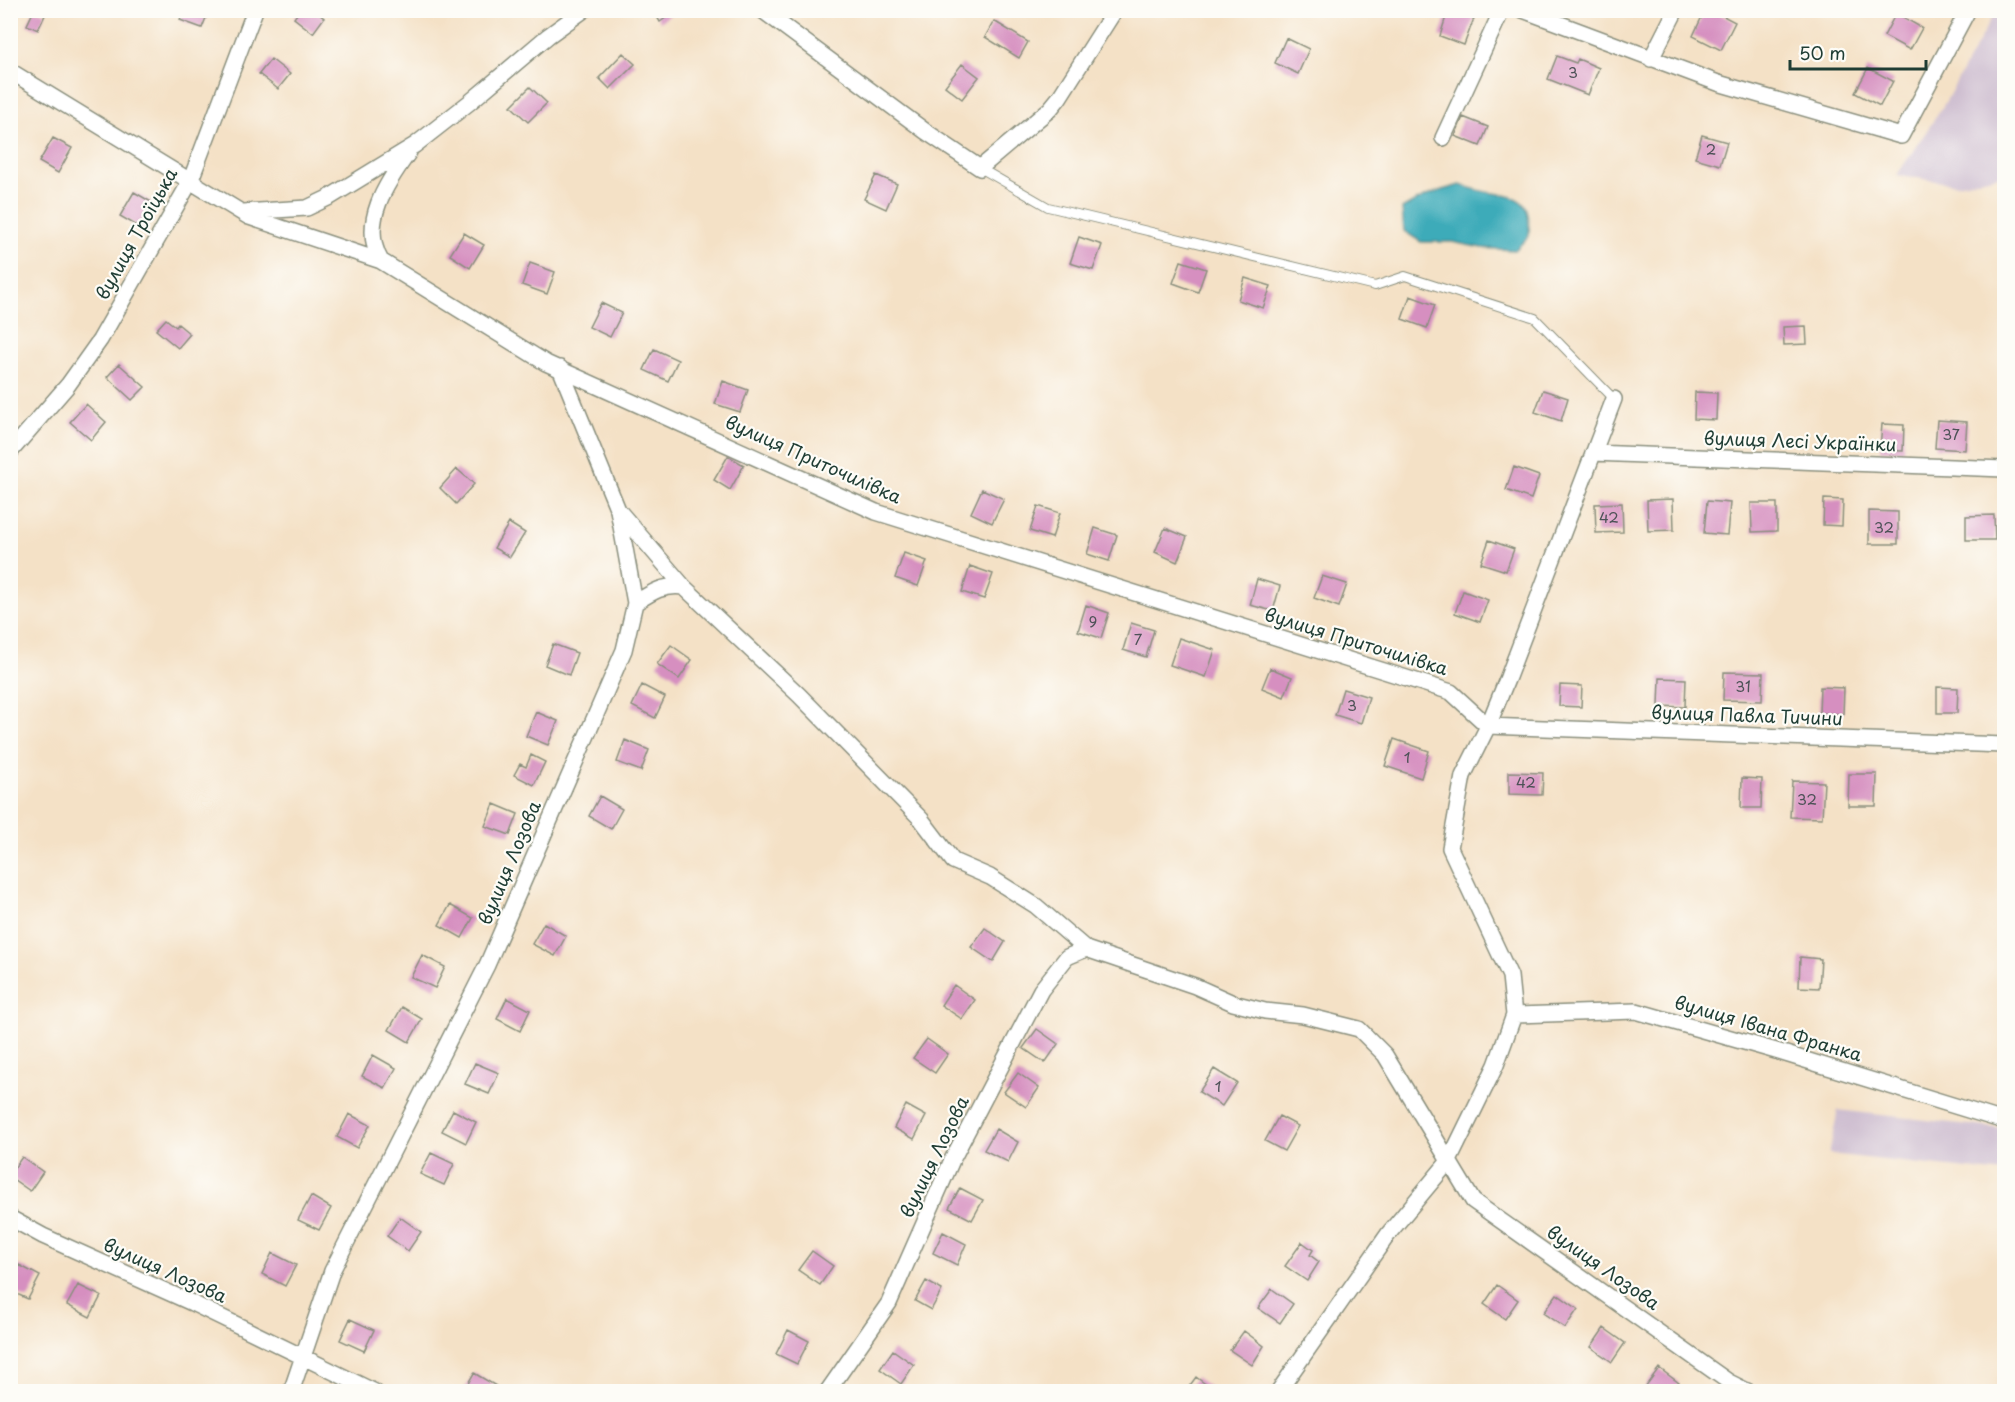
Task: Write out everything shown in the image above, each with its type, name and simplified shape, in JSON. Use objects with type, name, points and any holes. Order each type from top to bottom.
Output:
[{"type":"street","name":"вулиця Троїцька","points":[[10,452],[68,385],[100,340],[190,182],[255,10]]},
{"type":"street","points":[[241,212],[307,208],[317,205],[415,145],[548,36],[584,10]]},
{"type":"street","points":[[762,10],[900,113],[980,168],[1050,109],[1115,10]]},
{"type":"street","points":[[1443,138],[1502,10]]},
{"type":"street","points":[[1523,10],[1718,84],[1901,136],[1968,10]]},
{"type":"street","points":[[1651,59],[1676,10]]},
{"type":"street","name":"вулиця Приточилівка","points":[[10,71],[249,217],[381,261],[546,363],[876,512],[1451,692],[1488,726]]},
{"type":"street","points":[[381,261],[374,246],[374,217],[391,178],[415,145]]},
{"type":"street","name":"вулиця Лозова","points":[[291,1392],[332,1271],[487,965],[624,650],[635,603],[618,510],[560,368]]},
{"type":"street","points":[[1278,1392],[1389,1233],[1449,1161],[1496,1065],[1514,1015],[1510,976],[1449,848],[1463,776],[1488,726],[1614,399]]},
{"type":"street","name":"вулиця Лесі Українки","points":[[1593,453],[2004,469]]},
{"type":"street","points":[[618,510],[684,587],[799,695],[921,819],[953,861],[990,877],[1036,906],[1086,949]]},
{"type":"street","points":[[635,603],[654,590],[670,585],[684,587]]},
{"type":"street","name":"вулиця Павла Тичини","points":[[1488,726],[2004,745]]},
{"type":"street","name":"вулиця Лозова","points":[[827,1392],[890,1303],[952,1160],[1041,990],[1067,957],[1086,949],[1195,986],[1233,1004],[1265,1011],[1303,1015],[1359,1029],[1386,1055],[1473,1201],[1730,1382],[1749,1392]]},
{"type":"street","name":"вулиця Івана Франка","points":[[1514,1015],[1636,1011],[2004,1121]]},
{"type":"street","name":"вулиця Лозова","points":[[10,1218],[375,1392]]},
{"type":"lane","points":[[980,168],[1048,207],[1375,286],[1405,276],[1535,318],[1614,399]]},
{"type":"shaded area","points":[[1996,10],[2004,11],[2004,175],[1956,184],[1897,175],[1942,108]]},
{"type":"shaded area","points":[[1838,1110],[2004,1129],[2004,1173],[1829,1154]]},
{"type":"water","points":[[1460,185],[1519,200],[1528,216],[1529,236],[1515,250],[1482,248],[1452,242],[1421,242],[1404,231],[1402,209],[1430,194]]},
{"type":"building","points":[[34,10],[46,13],[38,30],[27,25]]},
{"type":"building","points":[[183,10],[209,10],[202,28],[180,20]]},
{"type":"building","points":[[300,10],[314,10],[324,18],[313,33],[294,18]]},
{"type":"building","points":[[653,10],[677,10],[660,22]]},
{"type":"building","points":[[1448,10],[1469,10],[1476,13],[1464,45],[1440,36]]},
{"type":"building","points":[[1705,10],[1712,10],[1735,22],[1721,50],[1693,36]]},
{"type":"building","points":[[1896,13],[1922,28],[1910,50],[1884,36]]},
{"type":"building","points":[[994,21],[1028,42],[1019,58],[985,37]]},
{"type":"building","points":[[1286,38],[1309,49],[1298,74],[1275,63]]},
{"type":"building","points":[[623,53],[635,64],[610,89],[599,78]]},
{"type":"building","points":[[1557,56],[1576,63],[1578,59],[1599,68],[1588,95],[1548,79]]},
{"type":"building","points":[[271,59],[290,74],[278,89],[259,74]]},
{"type":"building","points":[[962,64],[979,77],[962,99],[945,86]]},
{"type":"building","points":[[1868,68],[1893,81],[1880,106],[1855,93]]},
{"type":"building","points":[[530,87],[547,103],[528,122],[511,106]]},
{"type":"building","points":[[1463,117],[1488,127],[1480,146],[1455,136]]},
{"type":"building","points":[[1702,135],[1727,142],[1720,165],[1695,158]]},
{"type":"building","points":[[53,138],[72,148],[58,173],[39,162]]},
{"type":"building","points":[[876,175],[897,184],[886,209],[864,199]]},
{"type":"building","points":[[134,192],[153,203],[139,227],[120,216]]},
{"type":"building","points":[[464,233],[484,245],[470,268],[450,255]]},
{"type":"building","points":[[1079,237],[1102,245],[1093,270],[1070,263]]},
{"type":"building","points":[[1181,261],[1206,269],[1198,292],[1173,283]]},
{"type":"building","points":[[530,263],[555,272],[547,294],[522,285]]},
{"type":"building","points":[[1245,278],[1271,286],[1263,308],[1238,300]]},
{"type":"building","points":[[1410,296],[1435,305],[1427,328],[1402,319]]},
{"type":"building","points":[[601,303],[622,313],[610,337],[589,327]]},
{"type":"building","points":[[166,319],[176,327],[178,324],[190,334],[178,348],[156,330]]},
{"type":"building","points":[[1806,326],[1807,344],[1784,345],[1783,327]]},
{"type":"building","points":[[654,349],[678,360],[668,381],[644,370]]},
{"type":"building","points":[[119,364],[145,387],[132,400],[107,377]]},
{"type":"building","points":[[723,381],[748,390],[740,412],[715,404]]},
{"type":"building","points":[[1543,390],[1568,398],[1561,421],[1535,412]]},
{"type":"building","points":[[1695,392],[1717,393],[1716,420],[1694,419]]},
{"type":"building","points":[[86,404],[106,422],[91,440],[70,422]]},
{"type":"building","points":[[1937,420],[1967,422],[1965,450],[1935,448]]},
{"type":"building","points":[[2001,423],[2004,423],[2004,448],[2000,448]]},
{"type":"building","points":[[1882,424],[1904,425],[1903,451],[1880,450]]},
{"type":"building","points":[[728,456],[744,465],[730,490],[714,480]]},
{"type":"building","points":[[1514,467],[1539,476],[1531,499],[1506,490]]},
{"type":"building","points":[[457,469],[474,484],[456,504],[440,488]]},
{"type":"building","points":[[982,489],[1004,499],[992,523],[971,513]]},
{"type":"building","points":[[1673,499],[1674,530],[1648,531],[1647,500]]},
{"type":"building","points":[[1824,499],[1843,500],[1842,526],[1823,525]]},
{"type":"building","points":[[1707,501],[1730,503],[1727,535],[1704,533]]},
{"type":"building","points":[[1622,503],[1623,532],[1596,533],[1595,504]]},
{"type":"building","points":[[1751,503],[1777,503],[1777,531],[1752,532]]},
{"type":"building","points":[[1038,506],[1060,513],[1052,538],[1030,531]]},
{"type":"building","points":[[1869,511],[1898,512],[1898,544],[1869,544]]},
{"type":"building","points":[[1994,515],[1995,540],[1966,540],[1966,516]]},
{"type":"building","points":[[509,523],[525,533],[510,557],[494,548]]},
{"type":"building","points":[[1095,528],[1117,535],[1109,561],[1087,554]]},
{"type":"building","points":[[1165,528],[1187,537],[1177,562],[1155,552]]},
{"type":"building","points":[[1489,540],[1514,549],[1506,571],[1481,563]]},
{"type":"building","points":[[904,553],[927,561],[918,586],[895,578]]},
{"type":"building","points":[[970,566],[993,574],[984,599],[962,592]]},
{"type":"building","points":[[1322,576],[1347,584],[1339,607],[1314,598]]},
{"type":"building","points":[[1257,579],[1280,586],[1273,611],[1250,605]]},
{"type":"building","points":[[1463,591],[1488,600],[1480,622],[1455,613]]},
{"type":"building","points":[[1086,605],[1109,613],[1101,638],[1078,631]]},
{"type":"building","points":[[2001,613],[2004,613],[2004,633],[2001,633]]},
{"type":"building","points":[[1131,623],[1154,630],[1146,657],[1123,650]]},
{"type":"building","points":[[1179,638],[1215,650],[1206,677],[1170,665]]},
{"type":"building","points":[[553,644],[577,653],[569,675],[545,665]]},
{"type":"building","points":[[671,645],[692,660],[679,679],[657,664]]},
{"type":"building","points":[[1270,668],[1292,677],[1284,697],[1262,688]]},
{"type":"building","points":[[1724,672],[1763,673],[1762,701],[1723,700]]},
{"type":"building","points":[[1660,678],[1686,679],[1685,707],[1659,706]]},
{"type":"building","points":[[642,685],[665,697],[655,718],[632,706]]},
{"type":"building","points":[[1560,685],[1582,686],[1581,707],[1559,706]]},
{"type":"building","points":[[1820,687],[1844,688],[1843,714],[1819,713]]},
{"type":"building","points":[[1937,687],[1958,688],[1957,713],[1937,713]]},
{"type":"building","points":[[1343,689],[1369,697],[1361,723],[1335,715]]},
{"type":"building","points":[[536,712],[558,721],[548,745],[526,736]]},
{"type":"building","points":[[1394,739],[1429,751],[1421,778],[1385,766]]},
{"type":"building","points":[[625,740],[649,750],[641,771],[617,762]]},
{"type":"building","points":[[531,755],[545,762],[534,785],[514,775],[520,764],[526,767]]},
{"type":"building","points":[[1509,772],[1543,773],[1542,795],[1509,794]]},
{"type":"building","points":[[1849,774],[1877,774],[1876,806],[1848,806]]},
{"type":"building","points":[[1742,778],[1762,779],[1761,808],[1741,808]]},
{"type":"building","points":[[1792,781],[1824,782],[1822,818],[1790,817]]},
{"type":"building","points":[[600,796],[622,809],[611,829],[589,816]]},
{"type":"building","points":[[494,804],[518,814],[510,835],[485,826]]},
{"type":"building","points":[[450,905],[473,918],[462,938],[439,925]]},
{"type":"building","points":[[544,923],[566,936],[555,956],[532,944]]},
{"type":"building","points":[[985,928],[1005,942],[993,962],[971,947]]},
{"type":"building","points":[[422,955],[445,967],[435,988],[411,977]]},
{"type":"building","points":[[2001,955],[2004,955],[2004,982],[2002,982]]},
{"type":"building","points":[[1800,957],[1821,959],[1819,988],[1799,987]]},
{"type":"building","points":[[954,985],[975,1000],[962,1019],[941,1005]]},
{"type":"building","points":[[507,998],[530,1010],[520,1031],[497,1019]]},
{"type":"building","points":[[402,1007],[422,1019],[409,1042],[389,1030]]},
{"type":"building","points":[[1037,1029],[1058,1044],[1045,1063],[1023,1048]]},
{"type":"building","points":[[927,1039],[948,1054],[935,1073],[913,1058]]},
{"type":"building","points":[[373,1055],[396,1068],[385,1088],[362,1076]]},
{"type":"building","points":[[475,1063],[499,1073],[489,1094],[465,1084]]},
{"type":"building","points":[[1214,1069],[1237,1083],[1222,1106],[1199,1092]]},
{"type":"building","points":[[1018,1073],[1039,1088],[1026,1107],[1004,1092]]},
{"type":"building","points":[[906,1105],[926,1116],[914,1139],[894,1128]]},
{"type":"building","points":[[453,1110],[476,1122],[466,1143],[442,1131]]},
{"type":"building","points":[[349,1114],[370,1125],[357,1148],[337,1137]]},
{"type":"building","points":[[1279,1116],[1298,1126],[1284,1151],[1265,1141]]},
{"type":"building","points":[[996,1129],[1018,1142],[1008,1162],[984,1150]]},
{"type":"building","points":[[431,1153],[454,1164],[444,1185],[420,1174]]},
{"type":"building","points":[[22,1157],[43,1172],[30,1191],[10,1177]]},
{"type":"building","points":[[960,1188],[983,1200],[972,1220],[949,1208]]},
{"type":"building","points":[[311,1196],[331,1208],[319,1230],[298,1220]]},
{"type":"building","points":[[400,1217],[421,1232],[408,1251],[387,1236]]},
{"type":"building","points":[[943,1232],[966,1244],[957,1265],[933,1253]]},
{"type":"building","points":[[1302,1242],[1313,1250],[1310,1255],[1319,1262],[1307,1281],[1285,1266]]},
{"type":"building","points":[[812,1251],[833,1266],[820,1285],[798,1270]]},
{"type":"building","points":[[272,1253],[296,1265],[285,1286],[262,1274]]},
{"type":"building","points":[[19,1265],[40,1276],[28,1299],[10,1291],[10,1282]]},
{"type":"building","points":[[926,1281],[942,1290],[931,1310],[915,1301]]},
{"type":"building","points":[[78,1285],[101,1296],[90,1317],[67,1305]]},
{"type":"building","points":[[1497,1285],[1518,1300],[1505,1319],[1484,1304]]},
{"type":"building","points":[[1272,1289],[1293,1304],[1280,1323],[1258,1308]]},
{"type":"building","points":[[1557,1294],[1578,1309],[1565,1328],[1543,1313]]},
{"type":"building","points":[[350,1319],[374,1330],[364,1351],[340,1340]]},
{"type":"building","points":[[1604,1328],[1625,1343],[1612,1362],[1591,1347]]},
{"type":"building","points":[[788,1330],[809,1341],[797,1364],[776,1354]]},
{"type":"building","points":[[1244,1331],[1264,1346],[1252,1365],[1230,1350]]},
{"type":"building","points":[[893,1350],[914,1365],[901,1384],[880,1369]]},
{"type":"building","points":[[1659,1368],[1679,1383],[1673,1392],[1652,1392],[1645,1387]]},
{"type":"building","points":[[474,1373],[496,1386],[493,1392],[463,1392]]},
{"type":"building","points":[[1196,1377],[1216,1392],[1185,1392]]}]
